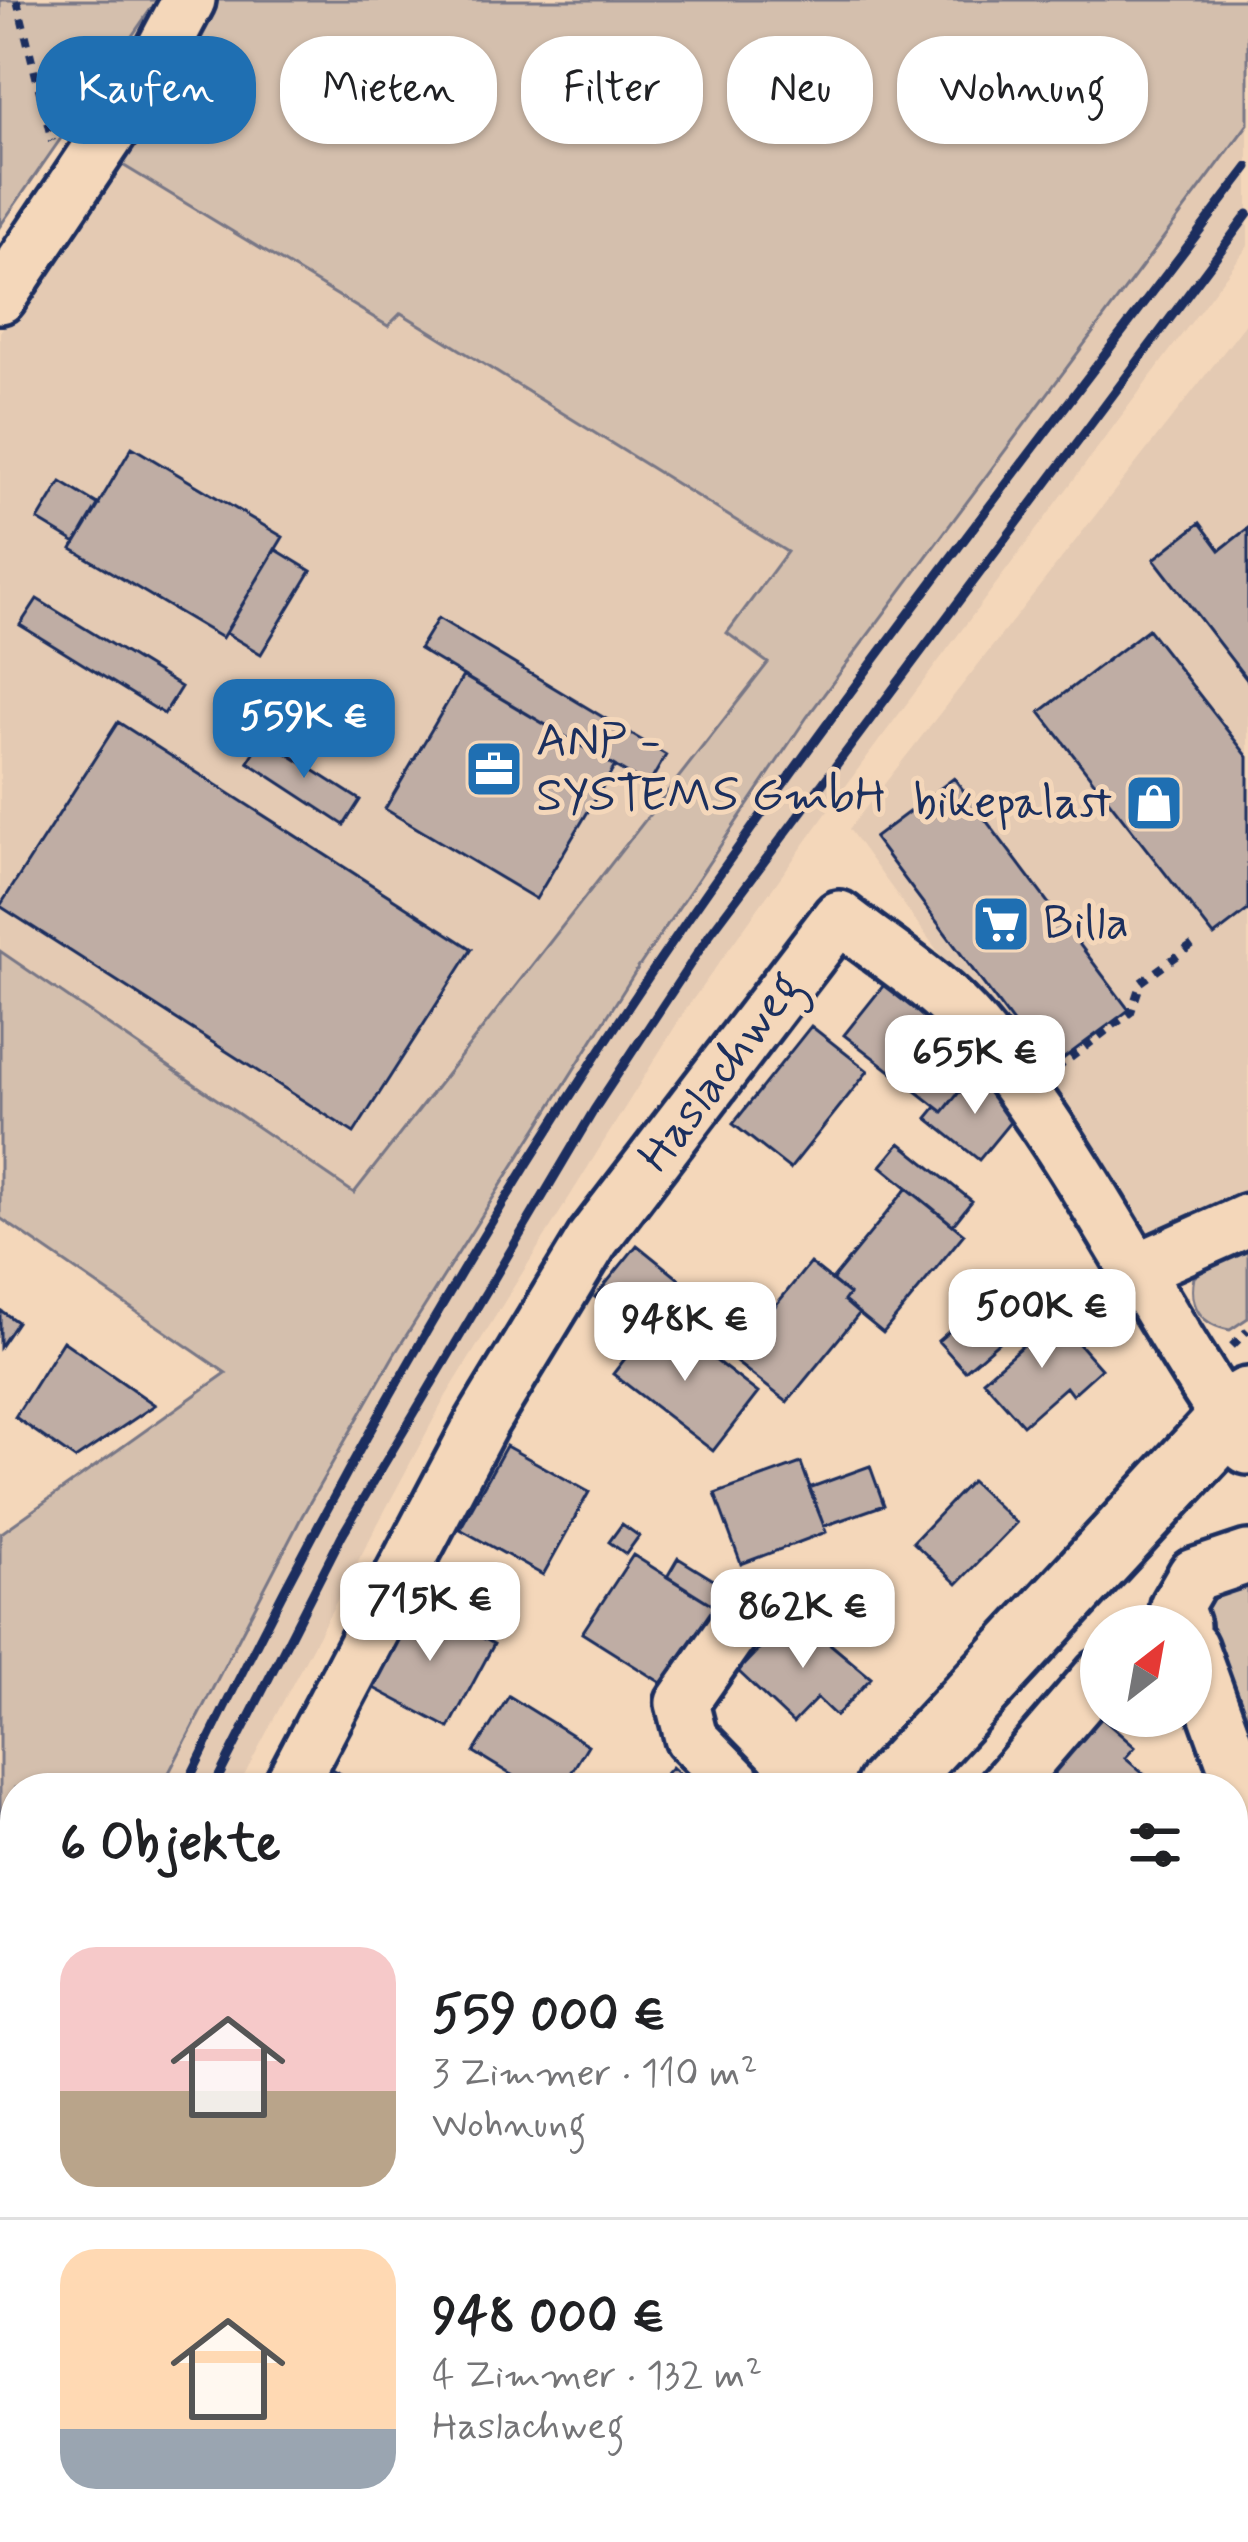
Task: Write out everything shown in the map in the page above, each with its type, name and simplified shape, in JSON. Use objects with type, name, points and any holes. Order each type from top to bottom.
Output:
[{"type":"main road","points":[[903,1773],[1242,1423]]},
{"type":"street","points":[[0,297],[149,73],[189,0]]},
{"type":"street","name":"Haslachweg","points":[[298,1773],[482,1422],[593,1240],[839,916],[970,1023],[1023,1094],[1138,1269],[1199,1381],[1242,1423]]},
{"type":"street","points":[[1138,1269],[1248,1220]]},
{"type":"street","points":[[1182,1605],[1194,1575],[1248,1557]]},
{"type":"street","points":[[725,1773],[691,1738],[682,1703],[749,1606]]},
{"type":"street","points":[[1017,1773],[1080,1700]]},
{"type":"street","points":[[1212,1719],[1235,1773]]},
{"type":"path","points":[[17,0],[66,195]]},
{"type":"path","points":[[1023,1094],[1131,1012],[1141,982],[1198,941]]},
{"type":"shaded area","points":[[0,0],[157,0],[132,36],[36,36],[36,144],[57,144],[0,226]]},
{"type":"shaded area","points":[[207,0],[1248,0],[1248,124],[807,717],[634,974],[394,1355],[302,1516],[169,1773],[0,1773],[0,1534],[226,1373],[0,1218],[0,951],[354,1193],[768,663],[727,633],[787,552],[401,313],[388,326],[116,161],[126,144],[256,144],[256,36],[187,36]]},
{"type":"shaded area","points":[[1248,124],[1248,246],[861,765],[686,1009],[446,1396],[245,1773],[169,1773],[302,1516],[394,1355],[634,974],[807,717]]},
{"type":"shaded area","points":[[116,161],[388,325],[400,312],[788,551],[768,662],[354,1193],[0,951],[0,332]]},
{"type":"shaded area","points":[[1248,321],[1248,1188],[1139,1244],[1053,1110],[849,829]]},
{"type":"shaded area","points":[[1248,1242],[1248,1318],[1230,1330],[1211,1324],[1195,1305],[1194,1277]]},
{"type":"shaded area","points":[[1248,1581],[1248,1732],[1212,1643],[1210,1597]]},
{"type":"building","points":[[132,447],[283,537],[222,638],[72,549]]},
{"type":"building","points":[[61,482],[99,505],[76,543],[38,520]]},
{"type":"building","points":[[1200,523],[1220,550],[1248,528],[1248,681],[1154,559]]},
{"type":"building","points":[[275,549],[311,571],[261,654],[226,633]]},
{"type":"building","points":[[37,599],[181,687],[164,714],[20,625]]},
{"type":"building","points":[[438,618],[666,755],[648,786],[419,649]]},
{"type":"building","points":[[1148,629],[1248,757],[1248,910],[1214,936],[1040,712]]},
{"type":"building","points":[[463,676],[615,766],[536,899],[385,809]]},
{"type":"building","points":[[118,722],[472,949],[354,1133],[0,906]]},
{"type":"building","points":[[263,738],[360,800],[344,825],[248,762]]},
{"type":"building","name":"Billa","points":[[954,778],[1129,1010],[1048,1070],[874,838]]},
{"type":"building","points":[[887,981],[985,1058],[943,1112],[844,1035]]},
{"type":"building","points":[[811,1026],[868,1071],[790,1169],[733,1124]]},
{"type":"building","points":[[974,1074],[1020,1110],[979,1160],[927,1118],[936,1107],[943,1112]]},
{"type":"building","points":[[900,1143],[972,1201],[953,1225],[881,1166]]},
{"type":"building","points":[[907,1188],[964,1234],[883,1333],[844,1301],[849,1294],[832,1280]]},
{"type":"building","points":[[637,1245],[695,1292],[669,1324],[658,1316],[643,1336],[595,1297]]},
{"type":"building","points":[[810,1263],[849,1294],[844,1301],[859,1314],[787,1402],[732,1359]]},
{"type":"building","points":[[1010,1278],[1037,1309],[965,1371],[938,1341]]},
{"type":"building","points":[[0,1310],[17,1322],[0,1347]]},
{"type":"building","points":[[658,1316],[758,1393],[713,1451],[613,1374]]},
{"type":"building","points":[[1055,1317],[1101,1369],[1072,1395],[1066,1387],[1023,1425],[983,1380]]},
{"type":"building","points":[[63,1341],[155,1405],[75,1459],[15,1417]]},
{"type":"building","points":[[506,1446],[589,1492],[543,1575],[460,1529]]},
{"type":"building","points":[[801,1463],[826,1532],[741,1564],[715,1494]]},
{"type":"building","points":[[870,1466],[884,1505],[824,1526],[809,1488]]},
{"type":"building","points":[[971,1481],[1016,1523],[957,1584],[913,1542]]},
{"type":"building","points":[[622,1524],[639,1536],[626,1554],[609,1542]]},
{"type":"building","points":[[633,1555],[716,1607],[666,1686],[582,1633]]},
{"type":"building","points":[[678,1558],[728,1589],[716,1607],[667,1577]]},
{"type":"building","points":[[411,1599],[494,1644],[449,1728],[366,1684]]},
{"type":"building","points":[[793,1613],[871,1678],[836,1716],[817,1698],[793,1723],[738,1671]]},
{"type":"building","points":[[509,1696],[588,1745],[571,1773],[508,1773],[474,1752]]},
{"type":"building","points":[[1080,1715],[1080,1737],[1124,1737],[1135,1747],[1125,1758],[1142,1773],[1029,1773]]},
{"type":"building","points":[[319,1763],[339,1773],[314,1773]]},
{"type":"railway","points":[[192,1773],[358,1453],[484,1235],[618,1023],[824,728],[1248,167]]},
{"type":"railway","points":[[221,1773],[342,1535],[594,1110],[710,934],[1248,214]]},
{"type":"place","name":"ANP - SYSTEMS GmbH","points":[[494,769]]},
{"type":"place","name":"bikepalast","points":[[1154,803]]},
{"type":"place","name":"Billa","points":[[1001,924]]}]
